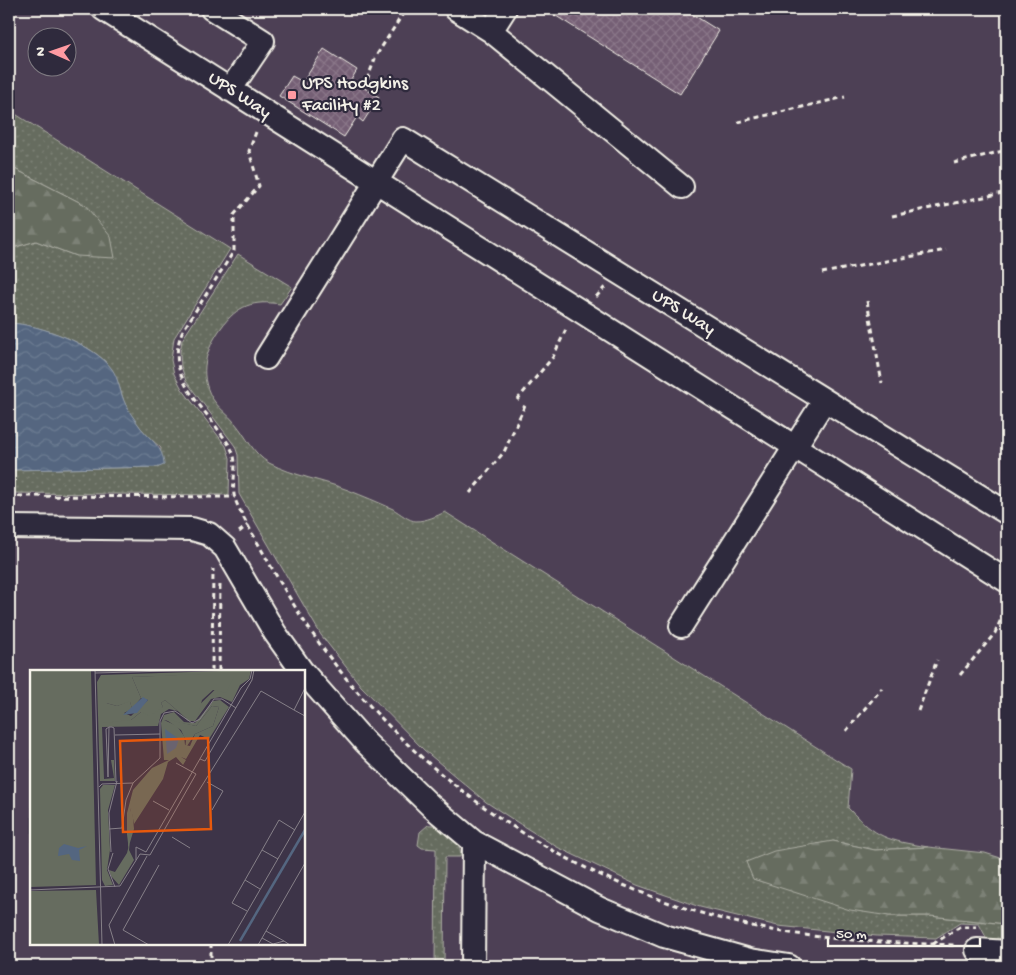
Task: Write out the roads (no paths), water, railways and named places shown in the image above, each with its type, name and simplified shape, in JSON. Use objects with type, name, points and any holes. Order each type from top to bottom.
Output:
[{"type":"lane","name":"UPS Way","points":[[103,9],[1007,581]]},
{"type":"lane","points":[[212,9],[263,40],[230,90]]},
{"type":"lane","points":[[456,9],[491,31],[682,187]]},
{"type":"lane","points":[[491,31],[505,9]]},
{"type":"lane","name":"UPS Way","points":[[266,358],[403,139],[1007,513]]},
{"type":"lane","points":[[681,626],[824,401]]},
{"type":"lane","points":[[9,527],[192,529],[209,534],[302,670]]},
{"type":"lane","points":[[305,674],[365,742],[431,806],[474,842],[600,909],[664,936],[750,960],[789,966]]},
{"type":"lane","points":[[472,966],[474,842]]},
{"type":"lane","points":[[977,950],[1007,952]]},
{"type":"water","points":[[9,323],[50,331],[93,351],[104,360],[114,373],[130,413],[155,443],[161,453],[164,465],[159,467],[9,470]]},
{"type":"place","name":"UPS Hodgkins Facility #2","points":[[292,95]]}]
